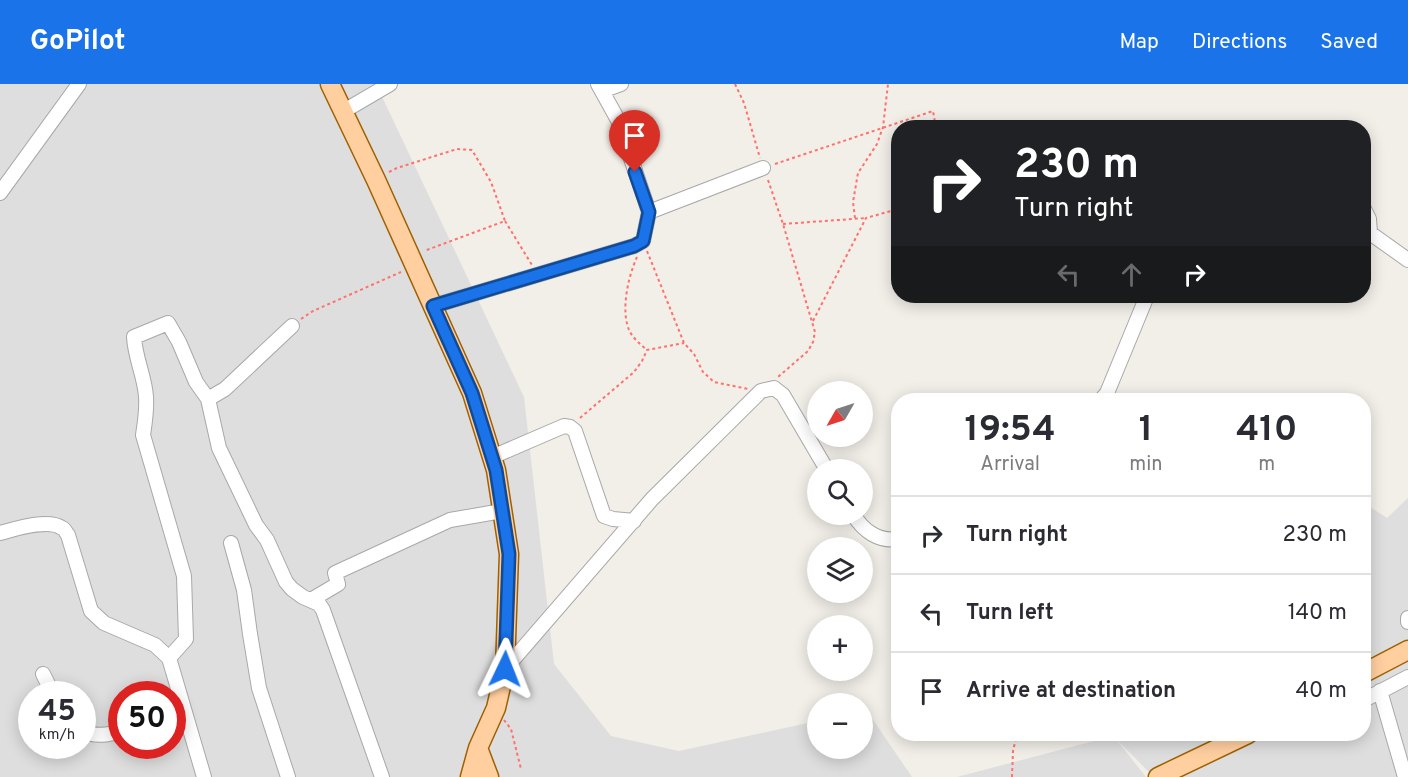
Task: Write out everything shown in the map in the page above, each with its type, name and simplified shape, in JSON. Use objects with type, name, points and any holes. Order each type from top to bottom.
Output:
[{"type":"main road","points":[[330,84],[472,393],[496,470],[509,554],[505,669],[496,708],[478,748],[470,777]]},
{"type":"main road","points":[[1371,669],[1408,650]]},
{"type":"main road","points":[[1158,777],[1233,741]]},
{"type":"main road","points":[[478,748],[489,777]]},
{"type":"street","points":[[0,194],[79,84]]},
{"type":"street","points":[[344,111],[390,84]]},
{"type":"street","points":[[433,306],[634,246],[643,241],[649,212],[618,120],[600,87],[621,84]]},
{"type":"street","points":[[649,212],[764,168]]},
{"type":"street","points":[[1371,237],[1408,260]]},
{"type":"street","points":[[1107,393],[1144,303]]},
{"type":"street","points":[[169,658],[186,639],[184,576],[143,435],[146,396],[134,347],[134,337],[168,322],[196,382],[208,399],[219,448],[286,582],[291,589],[319,604],[323,610],[382,777]]},
{"type":"street","points":[[208,399],[225,389],[292,326]]},
{"type":"street","points":[[505,669],[652,500],[761,391],[774,388],[783,394],[821,459]]},
{"type":"street","points":[[492,457],[564,426],[570,427],[575,431],[604,516],[634,521]]},
{"type":"street","points":[[311,600],[338,584],[335,573],[428,529],[450,520],[502,511]]},
{"type":"street","points":[[0,533],[32,525],[62,527],[68,535],[90,611],[104,623],[155,645],[169,658],[173,681]]},
{"type":"street","points":[[862,525],[879,538],[891,538]]},
{"type":"street","points":[[231,543],[244,590],[259,688],[288,777]]},
{"type":"street","points":[[43,674],[46,681]]},
{"type":"street","points":[[1371,696],[1408,678]]},
{"type":"street","points":[[1380,691],[1405,777]]},
{"type":"street","points":[[186,733],[204,777]]},
{"type":"path","points":[[643,241],[684,343],[694,354],[703,372],[714,381],[761,391],[808,351],[815,332],[744,103],[735,84]]},
{"type":"path","points":[[855,219],[853,202],[858,173],[877,144],[883,127],[888,84]]},
{"type":"path","points":[[905,120],[933,111],[935,120]]},
{"type":"path","points":[[764,168],[891,124]]},
{"type":"path","points":[[376,180],[397,168],[457,149],[472,150],[491,182],[505,221],[538,275]]},
{"type":"path","points":[[783,224],[866,218],[891,211]]},
{"type":"path","points":[[812,322],[866,218]]},
{"type":"path","points":[[292,326],[313,311],[413,261],[505,221]]},
{"type":"path","points":[[643,241],[627,287],[627,320],[631,334],[646,350]]},
{"type":"path","points":[[646,350],[684,343]]},
{"type":"path","points":[[570,427],[634,372],[646,350]]},
{"type":"path","points":[[496,708],[511,729],[521,768]]},
{"type":"path","points":[[1012,777],[1015,741]]},
{"type":"shaded area","points":[[0,84],[376,84],[524,397],[554,664],[611,736],[679,751],[807,723],[807,759],[873,759],[873,720],[912,777],[0,777]]},
{"type":"shaded area","points":[[1408,498],[1408,777],[1154,777],[1118,741],[1371,741],[1371,508],[1387,518]]},
{"type":"shaded area","points":[[1094,741],[1118,741],[1146,777],[957,777]]},
{"type":"route","points":[[505,669],[509,554],[496,470],[472,393],[433,306],[634,246],[643,241],[649,212],[635,172]]}]
